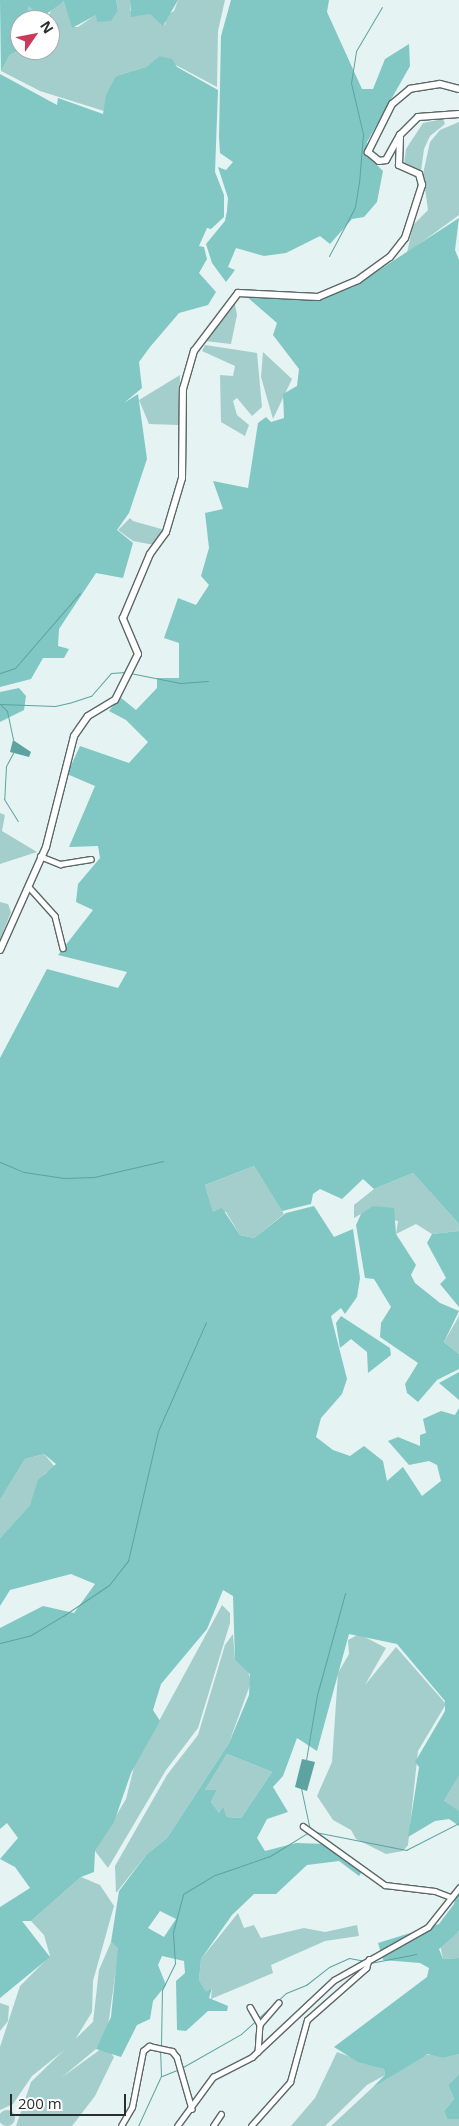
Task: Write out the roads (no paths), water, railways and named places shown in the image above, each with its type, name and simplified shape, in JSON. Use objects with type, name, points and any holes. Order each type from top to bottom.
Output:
[{"type":"street","points":[[459,89],[440,84],[410,89],[392,104],[368,152],[373,158],[386,160],[400,134],[427,113],[459,114]]},
{"type":"street","points":[[0,950],[29,887],[40,856],[74,736],[88,716],[115,700],[138,654],[123,618],[150,554],[166,532],[182,478],[183,389],[194,351],[238,293],[318,297],[358,280],[390,256],[405,238],[422,185],[419,174],[399,165],[400,134]]},
{"type":"street","points":[[40,856],[60,864],[91,859]]},
{"type":"street","points":[[29,887],[55,916],[63,948]]},
{"type":"street","points":[[303,1826],[385,1885],[435,1890],[451,1897]]},
{"type":"street","points":[[176,2126],[192,2109],[213,2077],[258,2052],[334,1980],[428,1927],[459,1888]]},
{"type":"street","points":[[251,2126],[290,2082],[307,2020],[366,1968],[369,1959]]},
{"type":"street","points":[[260,2024],[278,2002]]},
{"type":"street","points":[[250,2007],[260,2024],[258,2052]]},
{"type":"street","points":[[121,2126],[132,2107],[143,2051],[149,2046],[172,2051],[177,2057],[192,2109]]},
{"type":"street","points":[[213,2126],[221,2114]]},
{"type":"waterway","points":[[329,256],[355,207],[359,183],[363,134],[351,83],[356,51],[382,7]]},
{"type":"waterway","points":[[0,673],[15,668],[80,593]]},
{"type":"waterway","points":[[0,704],[55,706],[72,702],[91,696],[111,673],[126,672]]},
{"type":"waterway","points":[[130,673],[180,683],[208,681]]},
{"type":"waterway","points":[[0,704],[7,711],[13,739]]},
{"type":"waterway","points":[[13,753],[6,766],[4,799],[18,821]]},
{"type":"waterway","points":[[0,1162],[24,1172],[64,1178],[94,1177],[163,1161]]},
{"type":"waterway","points":[[0,1643],[31,1635],[63,1616],[109,1585],[128,1561],[158,1431],[206,1322]]},
{"type":"waterway","points":[[306,1760],[317,1695],[345,1593]]},
{"type":"waterway","points":[[301,1788],[310,1830]]},
{"type":"waterway","points":[[315,1832],[406,1850],[459,1823]]},
{"type":"waterway","points":[[161,2046],[162,1990],[175,1963],[173,1932],[183,1894],[215,1875],[270,1856],[309,1832]]},
{"type":"waterway","points":[[370,1963],[416,1954]]},
{"type":"waterway","points":[[183,2067],[241,2034],[286,1993],[306,1985],[329,1967],[349,1958],[364,1961]]},
{"type":"waterway","points":[[138,2126],[161,2076],[160,2050]]},
{"type":"waterway","points":[[162,2076],[179,2069]]}]
